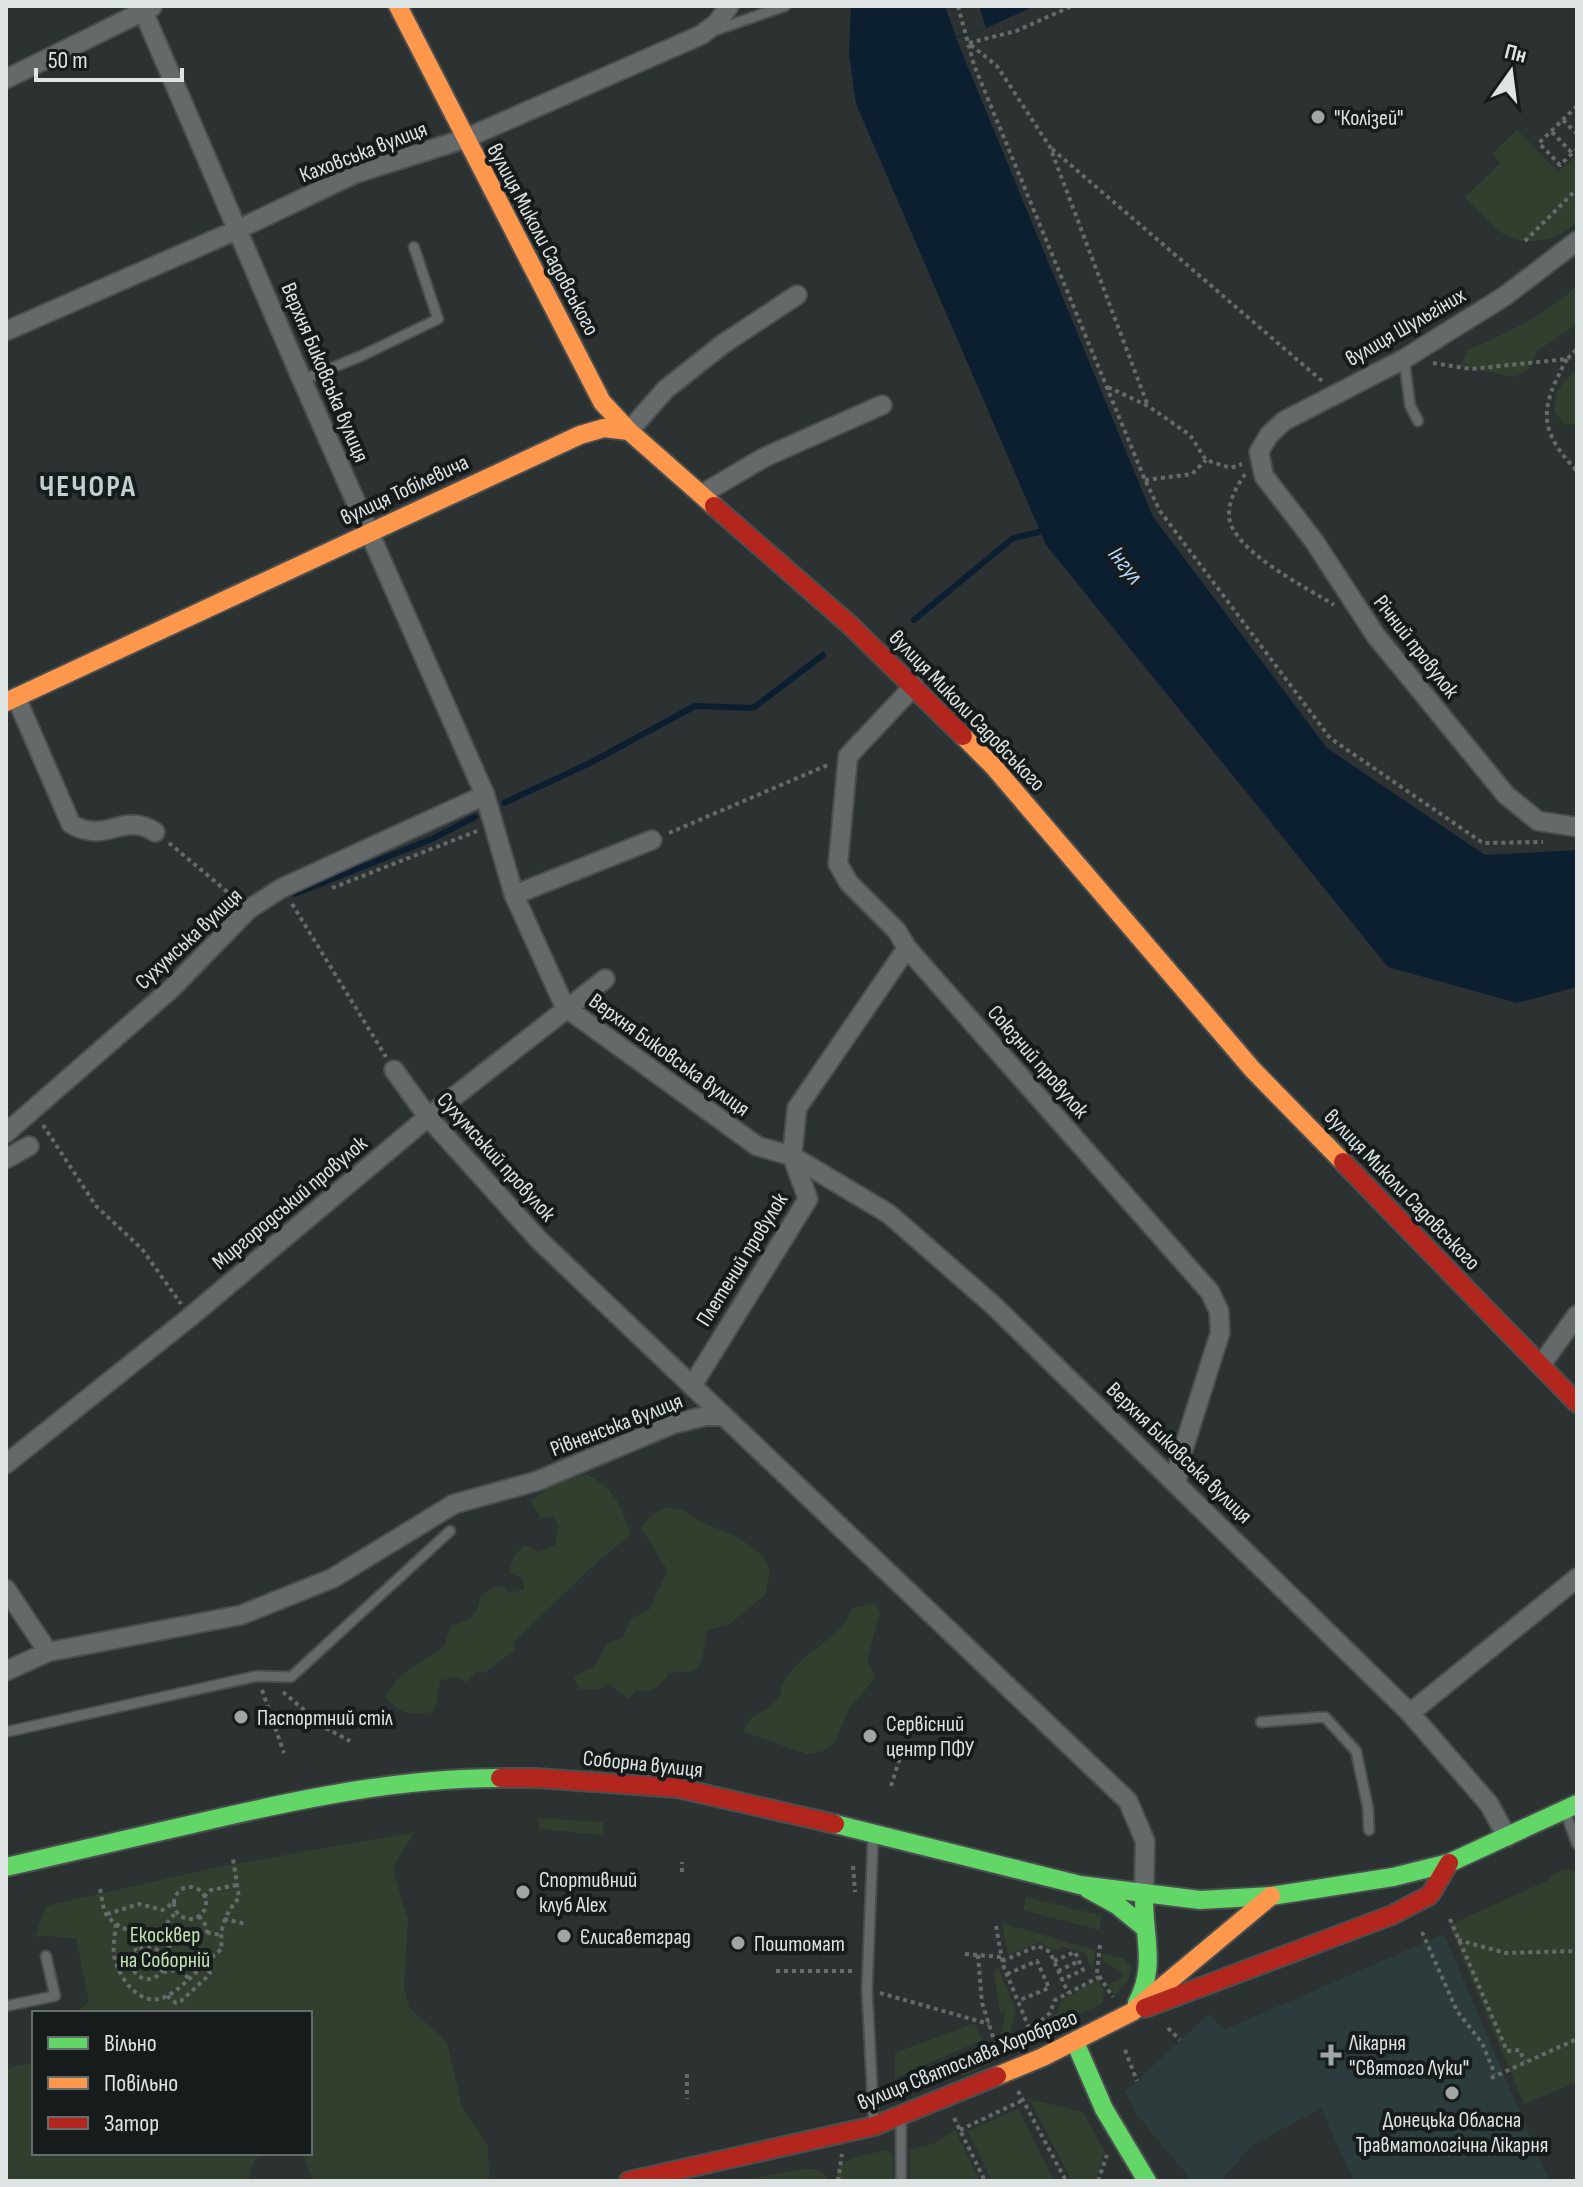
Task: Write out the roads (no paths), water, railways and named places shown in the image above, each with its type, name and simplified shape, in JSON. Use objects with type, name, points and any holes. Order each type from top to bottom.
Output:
[{"type":"main road","name":"вулиця Миколи Садовського","points":[[398,6],[602,402],[629,431],[850,625],[993,766],[1253,1070],[1577,1403]]},
{"type":"main road","name":"вулиця Тобілевича","points":[[11,699],[594,429],[616,427],[629,431]]},
{"type":"main road","name":"Соборна вулиця","points":[[6,1867],[307,1798],[463,1778],[550,1779],[678,1788],[761,1805],[1080,1885],[1200,1900],[1271,1896],[1393,1877],[1449,1863],[1571,1807]]},
{"type":"main road","points":[[1132,2012],[1392,1915],[1430,1895],[1449,1863]]},
{"type":"main road","points":[[1080,1885],[1117,1905],[1145,1928]]},
{"type":"main road","points":[[1132,2012],[1149,1978],[1151,1960],[1145,1928],[1144,1895]]},
{"type":"main road","points":[[1132,2012],[1271,1896]]},
{"type":"main road","name":"вулиця Святослава Хороброго","points":[[629,2181],[874,2126],[1075,2042],[1132,2012]]},
{"type":"main road","points":[[1075,2042],[1104,2109],[1147,2181]]},
{"type":"street","name":"Каховська вулиця","points":[[6,331],[239,229],[354,174],[464,139],[701,35],[717,23],[729,6]]},
{"type":"street","points":[[6,79],[146,7]]},
{"type":"street","name":"Верхня Биковська вулиця","points":[[146,7],[302,380],[485,795],[514,895],[565,1007],[757,1146],[792,1156],[889,1214],[993,1305],[1410,1713],[1489,1804],[1507,1837]]},
{"type":"street","name":"вулиця Шульгіних","points":[[1259,452],[1269,435],[1284,421],[1404,359],[1505,296],[1577,241]]},
{"type":"street","points":[[629,431],[666,389],[723,344],[797,295]]},
{"type":"street","points":[[702,494],[765,457],[882,405]]},
{"type":"street","name":"Річний провулок","points":[[1259,452],[1264,476],[1314,541],[1376,636],[1506,795],[1538,821],[1577,827]]},
{"type":"street","name":"Союзний провулок","points":[[914,686],[848,756],[838,864],[849,883],[897,931],[907,948],[1210,1292],[1219,1311],[1220,1333],[1179,1463],[1177,1483]]},
{"type":"street","points":[[11,699],[71,824],[85,832],[100,833],[125,824],[141,823],[155,832]]},
{"type":"street","name":"Сухумська вулиця","points":[[6,1133],[171,989],[249,909],[287,896],[485,795]]},
{"type":"street","points":[[514,895],[652,840]]},
{"type":"street","name":"Плетений провулок","points":[[692,1386],[808,1199],[792,1156],[797,1108],[907,948]]},
{"type":"street","name":"Миргородський провулок","points":[[6,1464],[190,1317],[428,1117],[565,1007],[605,979]]},
{"type":"street","name":"Сухумський провулок","points":[[394,1070],[428,1117],[538,1239],[723,1416]]},
{"type":"street","points":[[6,1159],[29,1146]]},
{"type":"street","points":[[1541,1365],[1577,1315]]},
{"type":"street","name":"Рівненська вулиця","points":[[6,1671],[48,1652],[241,1615],[333,1578],[454,1504],[537,1481],[673,1424],[705,1416],[723,1416]]},
{"type":"street","points":[[723,1416],[1128,1801],[1145,1841],[1144,1895]]},
{"type":"street","points":[[1410,1713],[1577,1578]]},
{"type":"street","points":[[6,1589],[48,1652]]},
{"type":"lane","points":[[701,35],[785,6]]},
{"type":"lane","points":[[302,380],[438,319],[414,247]]},
{"type":"lane","points":[[1404,359],[1410,405],[1418,421]]},
{"type":"lane","points":[[6,1732],[257,1676],[291,1677],[450,1531]]},
{"type":"lane","points":[[1261,1722],[1325,1717],[1356,1751],[1368,1808],[1369,1830]]},
{"type":"lane","points":[[1571,1807],[1577,1844]]},
{"type":"lane","points":[[874,1833],[867,1989],[874,2126]]},
{"type":"lane","points":[[6,2006],[55,1996],[46,1956]]},
{"type":"lane","points":[[901,2116],[901,2181]]},
{"type":"water","name":"Інгул","points":[[851,6],[1035,6],[956,38],[1153,517],[1327,748],[1485,855],[1577,850],[1577,987],[1517,1003],[1388,967],[1046,545],[856,104],[849,54]]},
{"type":"waterway","points":[[914,620],[1013,538],[1048,530]]},
{"type":"waterway","points":[[504,803],[590,763],[695,706],[753,708],[823,655]]},
{"type":"waterway","points":[[295,894],[432,839],[475,817]]},
{"type":"place","name":"\"Колізей\"","points":[[1318,117]]},
{"type":"place","name":"Паспортний стіл","points":[[241,1717]]},
{"type":"place","name":"Cервісний центр ПФУ","points":[[870,1736]]},
{"type":"place","name":"Спортивний клуб Alex","points":[[523,1892]]},
{"type":"place","name":"Єлисаветград","points":[[564,1936]]},
{"type":"place","name":"Поштомат","points":[[738,1943]]},
{"type":"place","name":"Лікарня \"Святого Луки\"","points":[[1331,2055]]},
{"type":"place","name":"Донецька Обласна Травматологічна Лікарня","points":[[1452,2093]]},
{"type":"district","name":"ЧЕЧОРА","points":[[88,486]]},
{"type":"park label","name":"Екосквер на Соборній","points":[[165,1946]]}]
